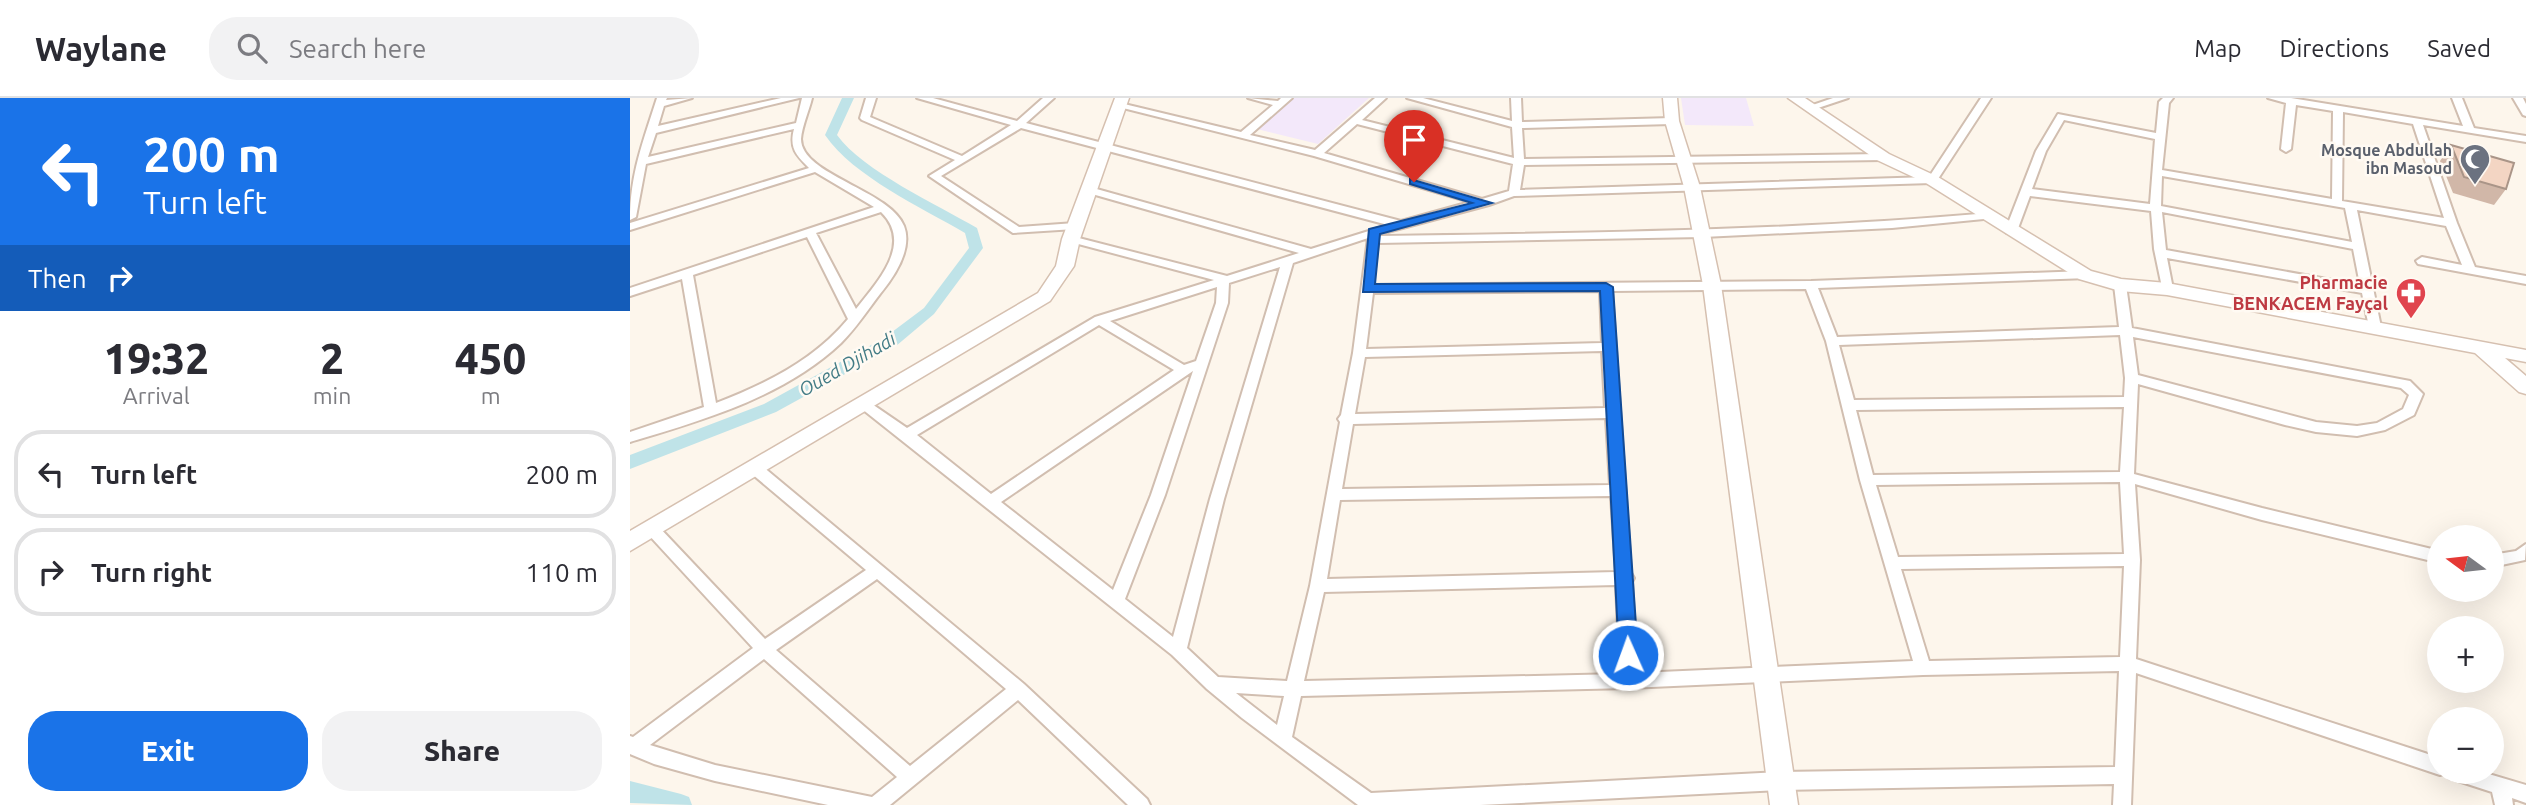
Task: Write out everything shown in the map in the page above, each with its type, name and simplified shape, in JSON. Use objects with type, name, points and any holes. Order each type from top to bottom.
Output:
[{"type":"street","points":[[630,217],[641,162],[654,130],[661,101],[687,98]]},
{"type":"street","points":[[654,130],[794,98]]},
{"type":"street","points":[[630,437],[711,410],[787,375],[835,341],[855,320],[890,273],[898,255],[900,228],[867,197],[815,169],[797,148],[799,125],[807,98]]},
{"type":"street","points":[[870,98],[865,118],[963,160]]},
{"type":"street","points":[[922,98],[1018,125],[1245,180],[1404,225]]},
{"type":"street","points":[[1049,98],[1018,125],[934,176],[1017,231],[1073,232],[1223,279]]},
{"type":"street","points":[[1253,98],[1283,101]]},
{"type":"street","points":[[1317,154],[1381,98]]},
{"type":"street","points":[[1412,98],[1516,125],[1672,121]]},
{"type":"street","points":[[1514,193],[1519,162],[1516,98]]},
{"type":"street","points":[[1670,98],[1672,121],[1692,187],[1712,285],[1784,805]]},
{"type":"street","points":[[1802,103],[1843,98]]},
{"type":"street","points":[[1931,180],[1986,98]]},
{"type":"street","points":[[2167,289],[2156,208],[2164,102],[2168,98]]},
{"type":"street","points":[[2273,98],[2526,139]]},
{"type":"street","points":[[2457,98],[2470,130]]},
{"type":"street","points":[[2518,98],[2526,113]]},
{"type":"street","points":[[1244,135],[1283,101]]},
{"type":"street","points":[[630,542],[757,470],[1044,297],[1065,266],[1073,232],[1121,102],[1317,154],[1486,203]]},
{"type":"street","points":[[2286,149],[2291,102]]},
{"type":"street","points":[[1802,103],[1883,157],[1931,180],[2085,275],[2120,285],[2167,289],[2526,356]]},
{"type":"street","points":[[2338,109],[2344,204],[2359,247],[2375,327]]},
{"type":"street","points":[[2011,231],[2041,151],[2062,116],[2162,137]]},
{"type":"street","points":[[1355,121],[1519,162],[1883,157]]},
{"type":"street","points":[[2417,122],[2470,270]]},
{"type":"street","points":[[641,162],[799,125]]},
{"type":"street","points":[[630,227],[815,169]]},
{"type":"street","points":[[2157,172],[2451,223]]},
{"type":"street","points":[[908,435],[1099,320],[1223,279],[1514,193],[1931,180]]},
{"type":"street","points":[[1089,190],[1313,253]]},
{"type":"street","points":[[2027,192],[2156,208],[2359,247]]},
{"type":"street","points":[[630,292],[881,208]]},
{"type":"street","points":[[1374,236],[1703,233],[1892,225],[1990,216]]},
{"type":"street","points":[[810,232],[855,320]]},
{"type":"street","points":[[1282,740],[1318,586],[1345,419],[1359,353],[1374,236]]},
{"type":"street","points":[[2161,253],[2368,290]]},
{"type":"street","points":[[1178,650],[1217,499],[1288,261]]},
{"type":"street","points":[[2422,261],[2526,280]]},
{"type":"street","points":[[687,273],[711,410]]},
{"type":"street","points":[[1367,289],[1811,285],[2085,275]]},
{"type":"street","points":[[1116,603],[1158,495],[1222,303],[1223,279]]},
{"type":"street","points":[[1811,285],[1832,341],[1867,480],[1923,668]]},
{"type":"street","points":[[2120,285],[2132,378],[2127,477],[2132,560],[2122,805]]},
{"type":"street","points":[[1606,287],[1608,347],[1626,578],[1629,681]]},
{"type":"street","points":[[1099,320],[1183,370]]},
{"type":"street","points":[[1832,341],[2124,331],[2406,384],[2416,394],[2409,412],[2379,427],[2345,430],[2285,421],[2132,378]]},
{"type":"street","points":[[1359,353],[1608,347]]},
{"type":"street","points":[[2483,350],[2526,387]]},
{"type":"street","points":[[990,502],[1183,370],[1200,364]]},
{"type":"street","points":[[1847,405],[2131,402]]},
{"type":"street","points":[[864,405],[908,435],[1178,650],[1213,684],[1282,740],[1371,804],[1780,781],[2123,775]]},
{"type":"street","points":[[1345,419],[1614,413]]},
{"type":"street","points":[[757,470],[1018,689],[1141,805]]},
{"type":"street","points":[[1867,480],[2127,477],[2262,514],[2427,553]]},
{"type":"street","points":[[1333,495],[1619,490]]},
{"type":"street","points":[[652,529],[764,649],[910,777]]},
{"type":"street","points":[[2504,559],[2520,556],[2526,550]]},
{"type":"street","points":[[1892,563],[2132,560]]},
{"type":"street","points":[[632,745],[877,571]]},
{"type":"street","points":[[1318,586],[1626,578]]},
{"type":"street","points":[[1213,684],[1296,689],[1629,681],[1923,668],[2129,664],[2427,762]]},
{"type":"street","points":[[632,745],[715,773],[873,805],[1018,689]]},
{"type":"street","points":[[2478,784],[2502,796],[2526,794]]},
{"type":"shaded area","points":[[1294,98],[1369,98],[1318,144],[1257,129]]},
{"type":"shaded area","points":[[1681,98],[1746,98],[1754,126],[1685,125]]},
{"type":"building","points":[[2451,145],[2514,163],[2506,189],[2464,177]]},
{"type":"waterway","name":"Oued Djihadi","points":[[630,462],[770,408],[890,342],[929,311],[976,248],[972,231],[872,171],[838,145],[831,135],[848,98]]},
{"type":"waterway","name":"Oued Djihadi","points":[[630,792],[681,805]]},
{"type":"place","name":"Mosque Abdullah ibn Masoud","points":[[2475,186]]},
{"type":"place","name":"Pharmacie BENKACEM Fayçal","points":[[2411,320]]},
{"type":"route","points":[[1414,182],[1486,203],[1374,232],[1367,289],[1606,287],[1608,347],[1626,578],[1628,655]]}]
